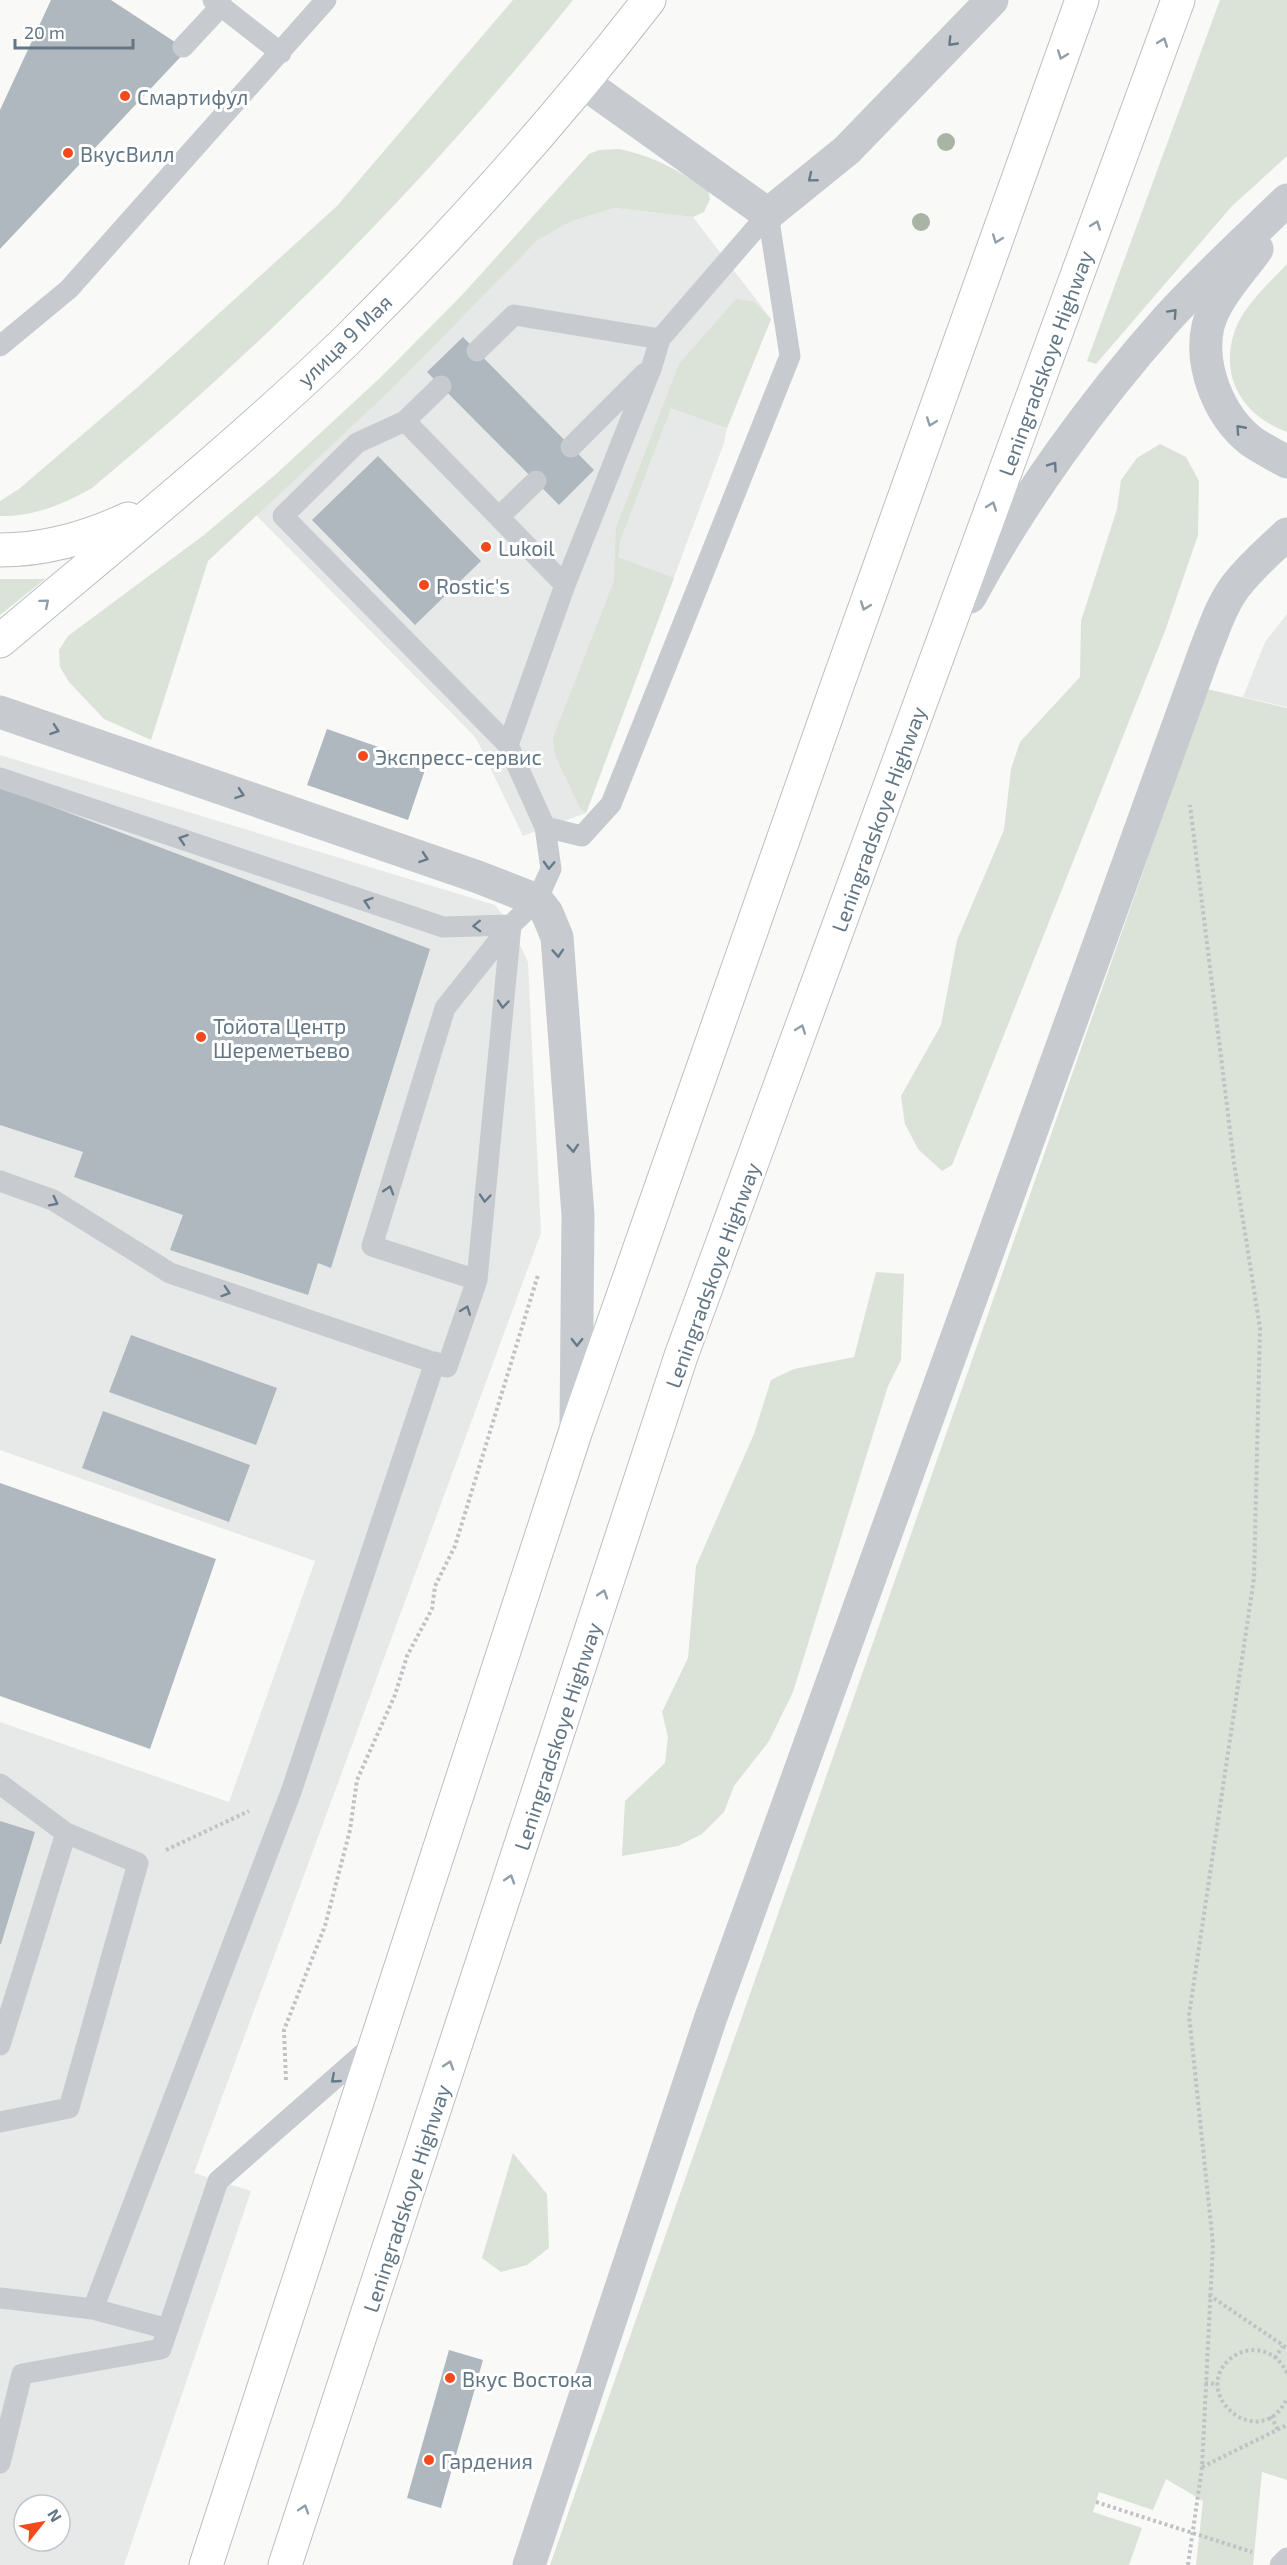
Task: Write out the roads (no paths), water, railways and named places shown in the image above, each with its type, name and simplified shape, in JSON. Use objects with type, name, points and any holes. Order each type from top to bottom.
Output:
[{"type":"main road","name":"улица 9 Мая","points":[[0,641],[258,422],[345,341],[428,259],[584,83],[649,0]]},
{"type":"main road","points":[[206,2565],[576,1430],[837,686],[1082,0]]},
{"type":"main road","name":"Leningradskoye Highway","points":[[285,2565],[681,1356],[1178,0]]},
{"type":"main road","points":[[0,550],[47,547],[78,540],[145,512],[174,493]]},
{"type":"street","points":[[584,83],[768,214],[847,150],[992,0]]},
{"type":"street","points":[[936,660],[994,552],[1094,408],[1168,318],[1287,200]]},
{"type":"street","points":[[1287,208],[1218,304],[1208,325],[1205,358],[1214,387],[1228,416],[1251,441],[1287,462]]},
{"type":"street","points":[[529,2565],[711,2017],[1205,651],[1221,612],[1234,589],[1287,534]]},
{"type":"street","points":[[0,712],[537,900],[547,913],[557,938],[576,1192],[576,1430]]},
{"type":"lane","points":[[0,346],[69,289],[326,0]]},
{"type":"lane","points":[[183,47],[217,3],[281,52]]},
{"type":"lane","points":[[508,745],[566,585],[652,366],[660,339],[768,214]]},
{"type":"lane","points":[[545,827],[582,836],[611,804],[790,356],[768,214]]},
{"type":"lane","points":[[477,351],[514,315],[660,339]]},
{"type":"lane","points":[[571,447],[652,366]]},
{"type":"lane","points":[[441,386],[405,421],[357,443],[283,516],[508,745],[545,827],[551,869],[537,900],[511,925],[445,1008],[372,1246],[477,1280]]},
{"type":"lane","points":[[405,421],[566,585]]},
{"type":"lane","points":[[499,517],[536,481]]},
{"type":"lane","points":[[0,778],[443,927],[511,925]]},
{"type":"lane","points":[[0,1181],[53,1200],[170,1273],[447,1367],[477,1280],[511,925]]},
{"type":"lane","points":[[93,2309],[291,1792],[435,1362]]},
{"type":"lane","points":[[0,1784],[66,1833],[138,1863],[69,2108],[0,2122]]},
{"type":"lane","points":[[0,2045],[66,1833]]},
{"type":"lane","points":[[0,2463],[22,2374],[161,2349],[219,2181],[379,2040]]},
{"type":"lane","points":[[0,2298],[93,2309],[168,2329]]},
{"type":"place","name":"Смартифул","points":[[125,96]]},
{"type":"place","name":"ВкусВилл","points":[[68,153]]},
{"type":"place","name":"Lukoil","points":[[486,547]]},
{"type":"place","name":"Rostic's","points":[[424,585]]},
{"type":"place","name":"Экспресс-сервис","points":[[363,756]]},
{"type":"place","name":"Тойота Центр Шереметьево","points":[[201,1037]]},
{"type":"place","name":"Вкус Востока","points":[[450,2378]]},
{"type":"place","name":"Гардения","points":[[429,2460]]}]
